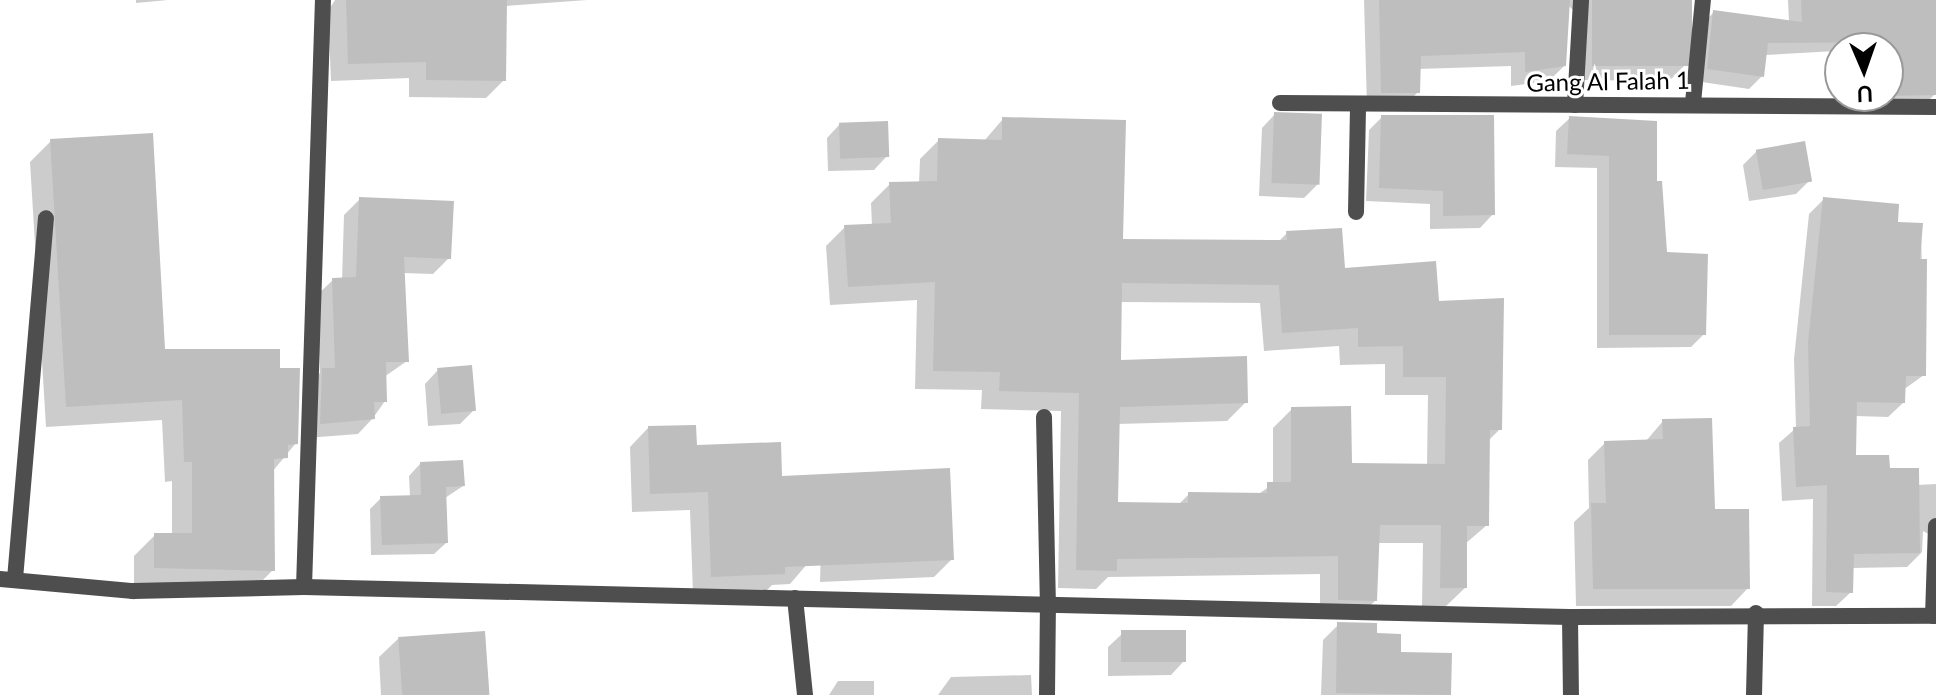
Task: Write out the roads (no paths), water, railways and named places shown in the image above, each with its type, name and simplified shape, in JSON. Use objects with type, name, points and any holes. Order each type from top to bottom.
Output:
[{"type":"street","points":[[304,587],[323,0]]},
{"type":"street","points":[[1575,105],[1581,0]]},
{"type":"street","points":[[1693,103],[1703,0]]},
{"type":"street","name":"Gang Al Falah 1","points":[[1280,103],[1693,103],[1936,107]]},
{"type":"street","points":[[1356,212],[1358,105]]},
{"type":"street","points":[[46,218],[7,579],[133,591],[304,587],[1570,617],[1756,613],[1934,616],[1936,526]]},
{"type":"street","points":[[1044,417],[1047,695]]},
{"type":"street","points":[[795,598],[805,695]]},
{"type":"street","points":[[1754,695],[1756,613]]},
{"type":"street","points":[[1570,617],[1571,695]]}]
